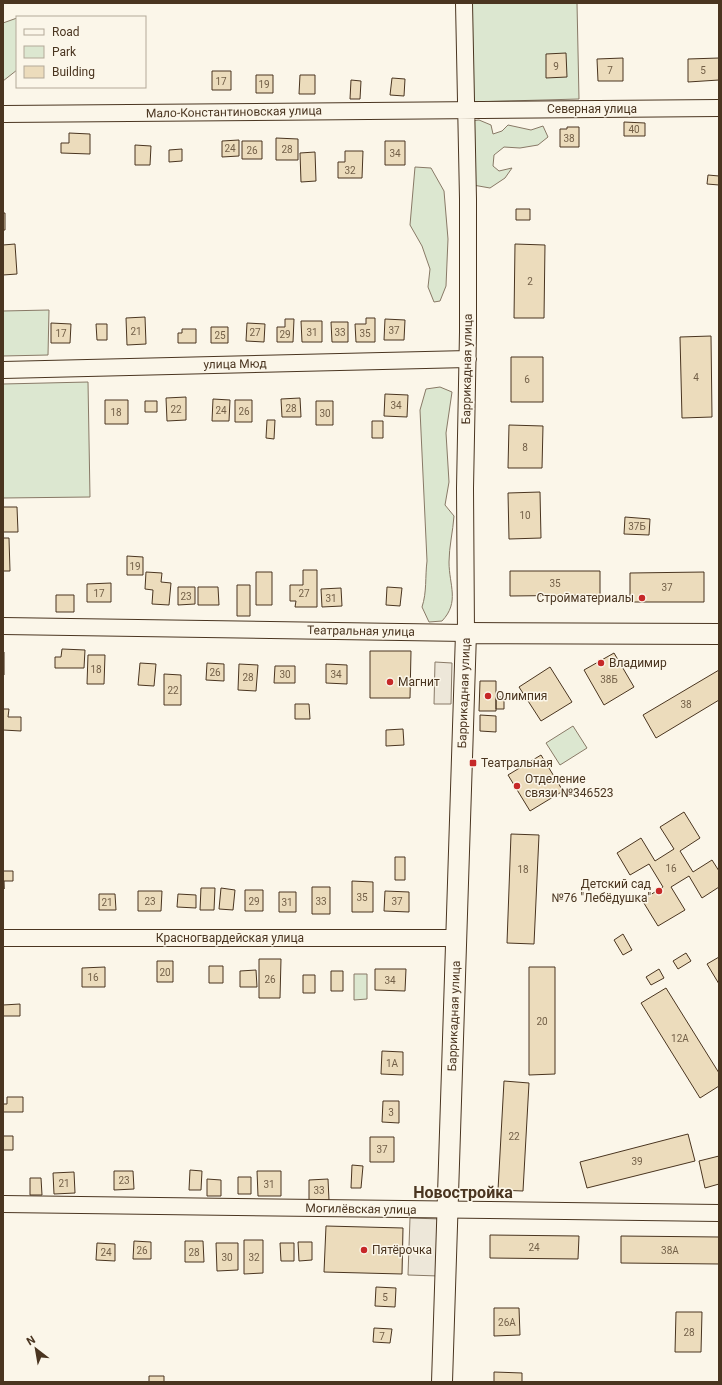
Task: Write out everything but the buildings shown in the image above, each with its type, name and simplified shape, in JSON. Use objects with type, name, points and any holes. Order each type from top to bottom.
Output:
[{"type":"main road","name":"Театральная улица","points":[[466,633],[719,634]]},
{"type":"main road","name":"Баррикадная улица","points":[[442,1382],[466,633]]},
{"type":"street","name":"Баррикадная улица","points":[[464,3],[468,207],[468,359],[465,488],[466,633]]},
{"type":"street","name":"Северная улица","points":[[465,110],[719,108]]},
{"type":"street","name":"Мало-Константиновская улица","points":[[3,114],[465,110]]},
{"type":"street","name":"улица Мюд","points":[[3,370],[468,359]]},
{"type":"street","name":"Театральная улица","points":[[3,626],[466,633]]},
{"type":"street","name":"Красногвардейская улица","points":[[3,938],[456,938]]},
{"type":"street","name":"Могилёвская улица","points":[[3,1204],[719,1213]]},
{"type":"green space","points":[[471,3],[577,3],[579,99],[471,102]]},
{"type":"green space","points":[[16,18],[16,71],[3,81],[3,23]]},
{"type":"green space","points":[[479,120],[491,125],[493,134],[502,131],[508,125],[531,130],[543,126],[548,137],[538,145],[520,148],[504,147],[494,155],[493,166],[499,171],[512,168],[505,178],[490,188],[473,185],[470,121]]},
{"type":"green space","points":[[415,167],[431,168],[444,191],[448,239],[446,286],[440,301],[434,302],[428,287],[430,269],[422,246],[410,225]]},
{"type":"green space","points":[[49,310],[48,355],[3,356],[3,311]]},
{"type":"green space","points":[[88,382],[90,497],[3,498],[3,384]]},
{"type":"green space","points":[[440,387],[452,392],[446,433],[449,482],[445,505],[454,516],[449,562],[452,600],[451,607],[442,621],[429,622],[422,607],[424,601],[427,561],[420,410],[426,389]]},
{"type":"green space","points":[[573,726],[587,748],[560,765],[546,743]]},
{"type":"green space","points":[[354,974],[367,974],[367,999],[354,1000]]},
{"type":"shaded area","points":[[435,662],[452,663],[451,704],[434,704]]},
{"type":"shaded area","points":[[410,1218],[441,1219],[439,1276],[408,1275]]},
{"type":"place","name":"Стройматериалы","points":[[642,598]]},
{"type":"place","name":"Владимир","points":[[601,663]]},
{"type":"place","name":"Магнит","points":[[390,682]]},
{"type":"place","name":"Олимпия","points":[[488,696]]},
{"type":"place","name":"Театральная","points":[[473,763]]},
{"type":"place","name":"Отделение связи №346523","points":[[517,786]]},
{"type":"place","name":"Детский сад №76 \"Лебёдушка\"","points":[[659,891]]},
{"type":"place","name":"Пятёрочка","points":[[364,1250]]},
{"type":"district","name":"Новостройка","points":[[463,1192]]}]
